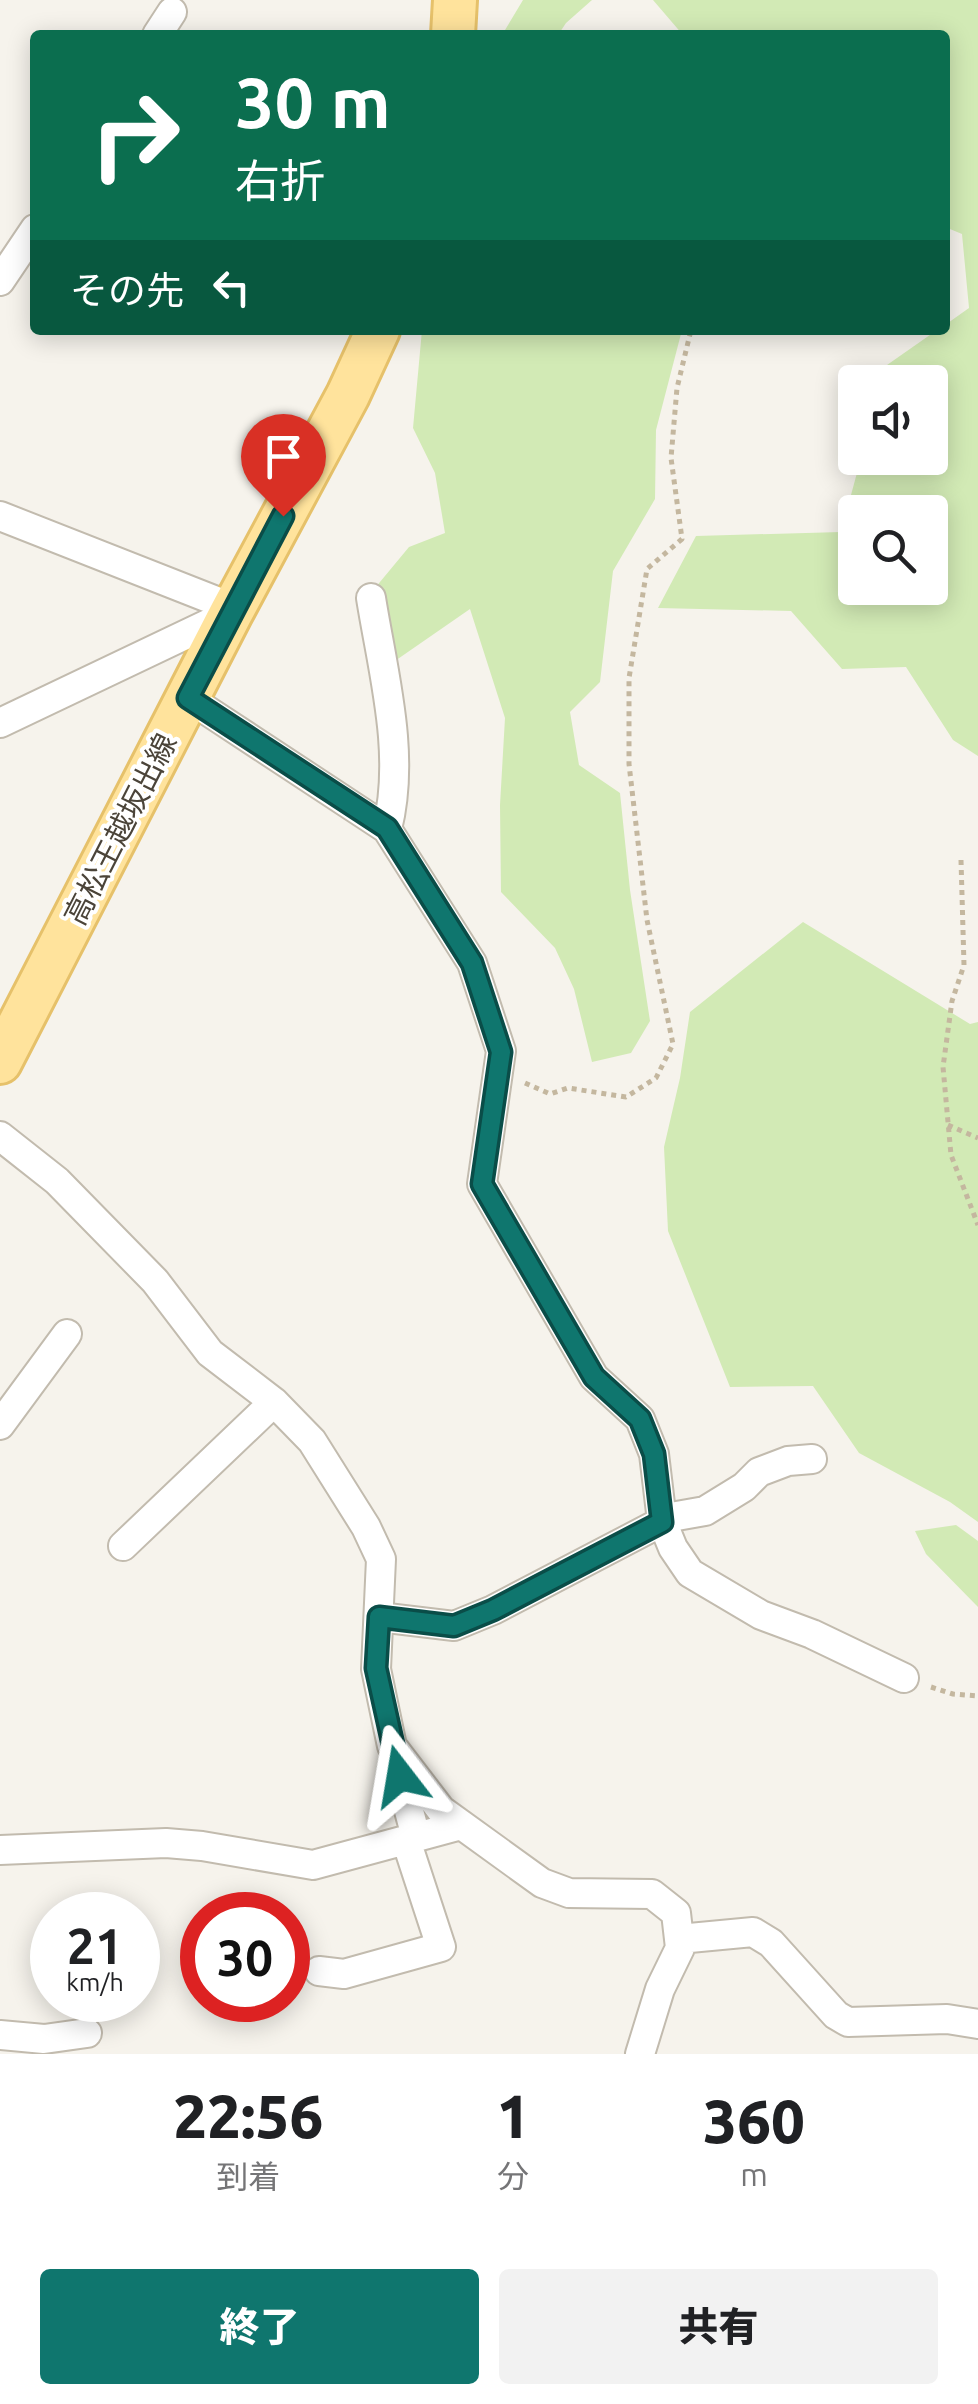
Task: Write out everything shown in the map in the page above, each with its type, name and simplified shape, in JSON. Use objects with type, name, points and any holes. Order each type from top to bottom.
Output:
[{"type":"main road","points":[[454,30],[456,0]]},
{"type":"main road","name":"高松王越坂出線","points":[[0,1062],[376,335]]},
{"type":"street","points":[[0,282],[30,237]]},
{"type":"street","points":[[0,516],[233,610]]},
{"type":"street","points":[[371,598],[392,722],[396,795],[387,828]]},
{"type":"street","points":[[0,723],[233,610]]},
{"type":"street","points":[[188,698],[387,828],[472,963],[501,1052],[482,1184],[594,1377],[640,1419],[654,1454],[662,1522],[690,1573],[761,1616],[812,1634],[904,1678]]},
{"type":"street","points":[[0,1136],[57,1182],[155,1281],[210,1354],[274,1402],[312,1440],[382,1559],[376,1668],[411,1838],[441,1948],[344,1974],[318,1971]]},
{"type":"street","points":[[0,1425],[67,1334]]},
{"type":"street","points":[[124,1546],[274,1402]]},
{"type":"street","points":[[379,1617],[454,1626],[493,1610],[662,1522],[705,1510],[759,1472],[788,1461],[812,1459]]},
{"type":"street","points":[[392,1746],[441,1810],[542,1883],[570,1894],[652,1894],[676,1913],[680,1948],[660,1990],[640,2054]]},
{"type":"street","points":[[0,1850],[166,1844],[202,1846],[313,1865],[461,1826]]},
{"type":"street","points":[[679,1939],[753,1932],[770,1943],[836,2015],[848,2022],[948,2019],[978,2024]]},
{"type":"street","points":[[0,2036],[44,2039],[87,2033]]},
{"type":"path","points":[[499,1070],[550,1094],[568,1088],[626,1097],[656,1078],[673,1044],[647,920],[630,764],[629,678],[647,569],[682,539],[671,458],[677,388],[690,335]]},
{"type":"path","points":[[960,860],[964,965],[952,1001],[942,1067],[951,1156],[978,1225]]},
{"type":"path","points":[[948,1125],[978,1138]]},
{"type":"path","points":[[904,1678],[953,1694],[978,1696]]},
{"type":"green space","points":[[523,0],[592,0],[561,30],[505,30]]},
{"type":"green space","points":[[653,0],[978,0],[978,756],[953,740],[906,667],[842,669],[791,611],[658,608],[696,536],[838,532],[838,605],[948,605],[948,495],[851,495],[856,475],[948,475],[948,365],[887,365],[930,335],[950,335],[950,321],[969,308],[962,234],[950,229],[950,30],[679,30]]},
{"type":"green space","points":[[422,335],[681,335],[656,430],[655,499],[613,571],[600,682],[570,712],[579,765],[620,793],[650,1021],[631,1053],[592,1062],[574,989],[555,948],[501,892],[505,718],[470,609],[392,663],[375,588],[409,547],[445,533],[435,473],[413,428]]},
{"type":"green space","points":[[803,922],[970,1024],[978,1022],[978,1522],[950,1502],[859,1453],[813,1386],[730,1387],[668,1231],[664,1147],[690,1012]]},
{"type":"green space","points":[[956,1525],[978,1541],[978,1607],[926,1554],[915,1531]]},
{"type":"route","points":[[283,516],[188,698],[387,828],[472,963],[501,1052],[482,1184],[594,1377],[640,1419],[654,1454],[662,1522],[493,1610],[454,1626],[379,1617],[376,1668],[400,1776]]}]
